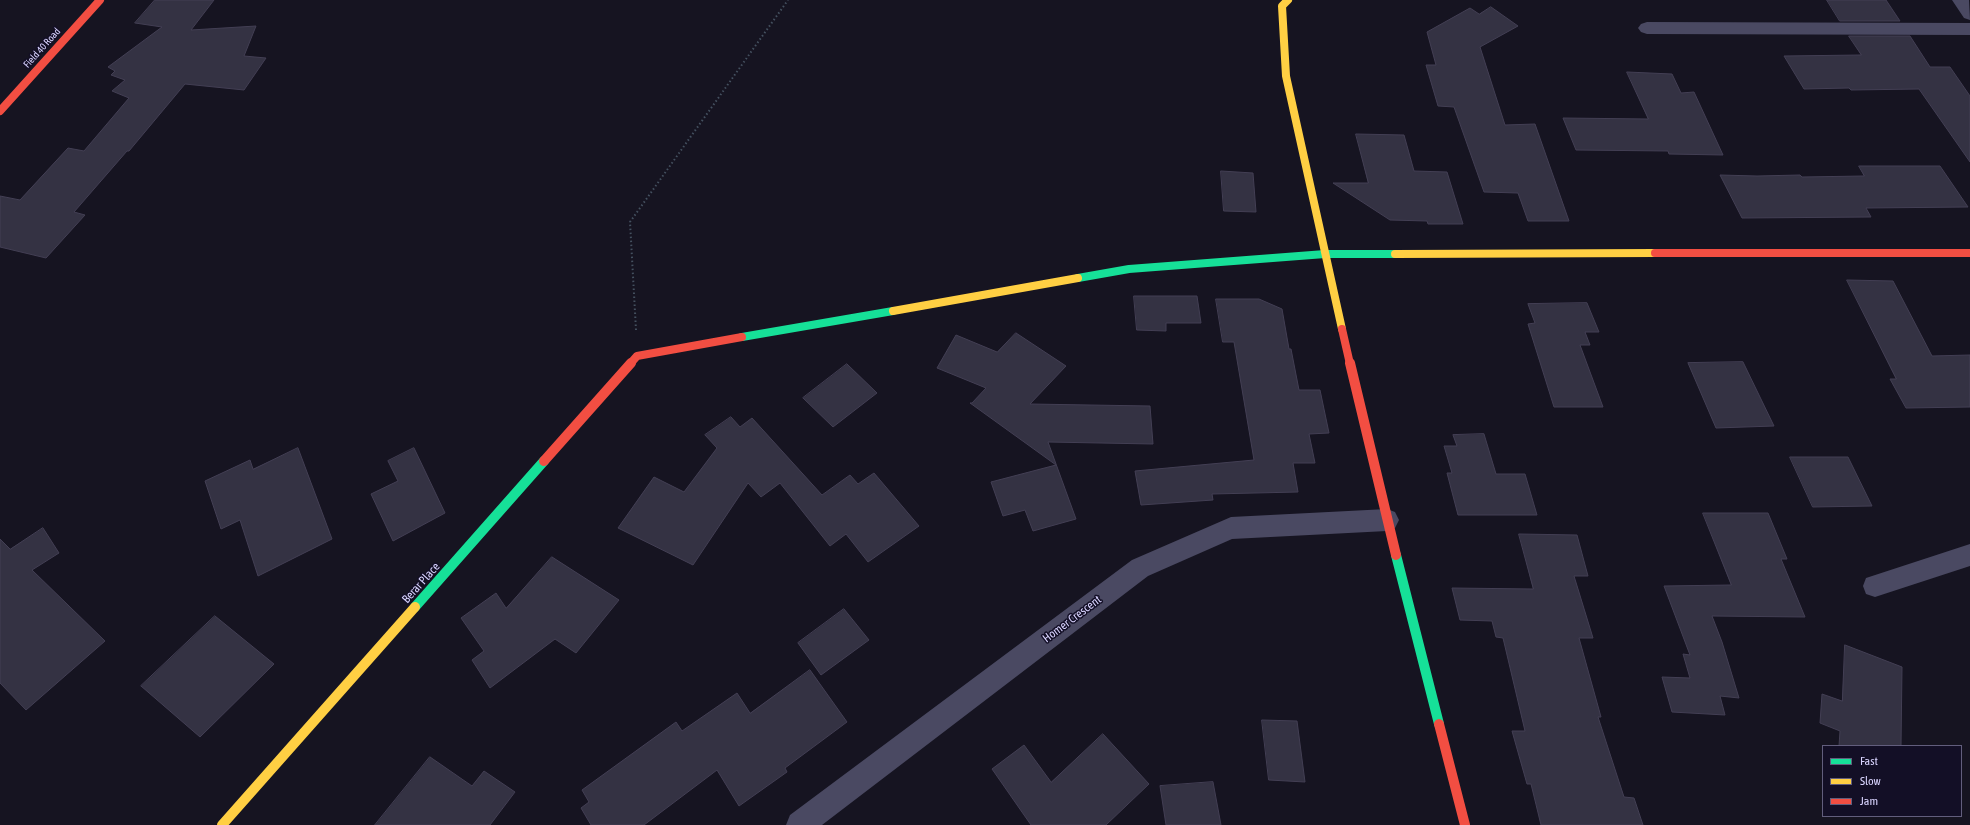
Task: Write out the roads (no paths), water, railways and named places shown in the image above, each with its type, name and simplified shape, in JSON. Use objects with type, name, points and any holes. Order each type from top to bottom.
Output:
[{"type":"street","name":"Field 40 Road","points":[[0,112],[100,0]]},
{"type":"street","points":[[1288,0],[1282,6],[1286,76],[1325,254],[1387,520],[1465,825]]},
{"type":"street","points":[[1960,0],[1970,14]]},
{"type":"street","points":[[1647,28],[1970,28]]},
{"type":"street","points":[[1325,254],[1970,253]]},
{"type":"street","name":"Berar Place","points":[[222,825],[638,356],[1129,269],[1325,254]]},
{"type":"street","name":"Homer Crescent","points":[[800,825],[1140,568],[1231,528],[1387,520]]},
{"type":"street","points":[[1875,586],[1970,555]]}]
